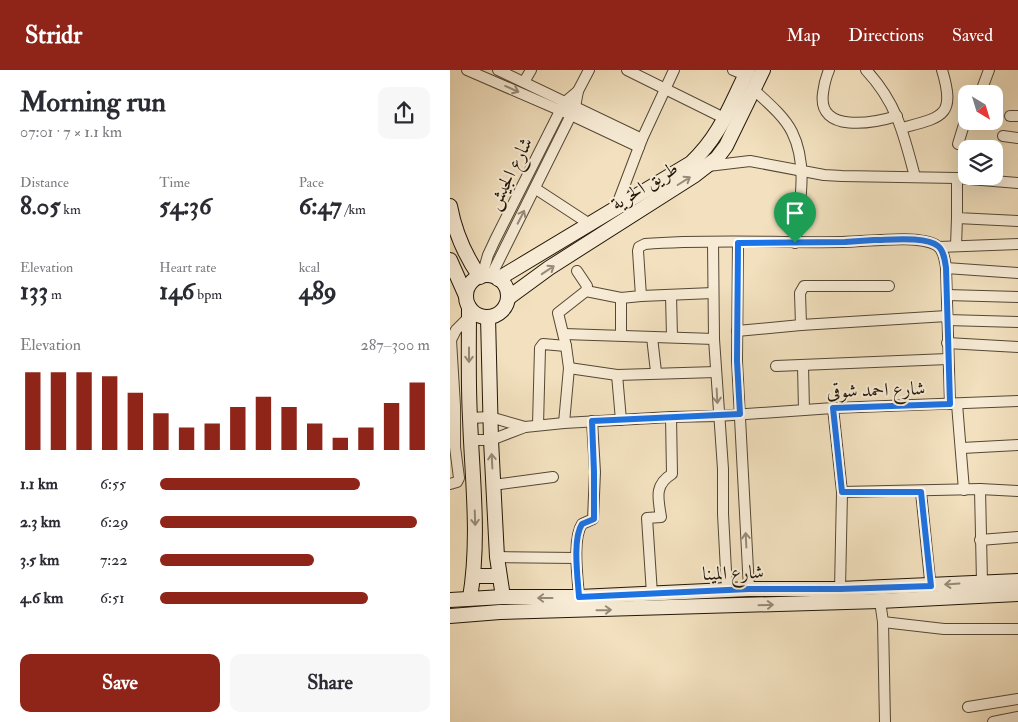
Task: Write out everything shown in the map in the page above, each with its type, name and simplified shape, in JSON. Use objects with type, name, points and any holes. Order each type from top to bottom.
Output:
[{"type":"main road","name":"طريق الحرية","points":[[508,298],[550,268],[706,167],[726,146],[763,70]]},
{"type":"main road","name":"طريق الحرية","points":[[488,277],[591,225],[691,163],[711,142],[724,118],[742,72]]},
{"type":"main road","points":[[450,206],[453,225],[470,263],[488,277],[505,286],[508,298],[500,313],[488,317],[475,313],[468,307],[450,260]]},
{"type":"main road","points":[[470,598],[474,576],[476,529],[470,418],[468,307],[471,284],[488,277]]},
{"type":"main road","points":[[488,317],[490,417],[497,557],[503,597]]},
{"type":"main road","points":[[474,576],[499,576]]},
{"type":"main road","name":"شارع المينا","points":[[450,616],[500,612],[880,601],[982,582],[1018,581]]},
{"type":"main road","name":"شارع المينا","points":[[450,600],[503,597],[579,597],[749,589],[840,589],[1018,594]]},
{"type":"street","points":[[467,70],[563,106]]},
{"type":"street","points":[[498,70],[524,82],[563,106],[641,143]]},
{"type":"street","points":[[524,82],[530,70]]},
{"type":"street","name":"شارع الجيش","points":[[488,277],[536,189],[573,111],[578,91],[589,70]]},
{"type":"street","points":[[627,70],[724,118]]},
{"type":"street","points":[[615,210],[641,143],[674,70]]},
{"type":"street","points":[[829,70],[822,98],[824,108],[829,116],[841,122],[860,122],[880,121],[897,116]]},
{"type":"street","points":[[866,70],[875,80],[897,116],[915,177]]},
{"type":"street","points":[[902,128],[934,119],[943,112],[948,101],[947,87],[942,70]]},
{"type":"street","points":[[983,85],[989,70]]},
{"type":"street","points":[[754,90],[786,122],[792,132],[800,155],[802,171],[795,243]]},
{"type":"street","name":"شارع الجيش","points":[[488,277],[488,255],[495,240],[563,106],[578,91]]},
{"type":"street","points":[[1003,136],[1018,138]]},
{"type":"street","points":[[706,167],[750,162],[842,176],[957,178],[1018,183]]},
{"type":"street","points":[[956,246],[957,178]]},
{"type":"street","points":[[536,189],[591,225]]},
{"type":"street","points":[[957,218],[1018,221]]},
{"type":"street","points":[[641,296],[638,251],[642,245],[688,241],[795,243],[910,240],[924,241],[939,247],[1018,244]]},
{"type":"street","points":[[713,242],[714,339],[723,469],[727,590]]},
{"type":"street","points":[[738,243],[737,331],[749,589]]},
{"type":"street","points":[[939,247],[944,256],[946,268],[948,359],[953,404],[962,448],[964,490]]},
{"type":"street","points":[[946,268],[1018,273]]},
{"type":"street","points":[[577,271],[586,284],[586,291]]},
{"type":"street","points":[[802,325],[800,293],[804,286],[889,286]]},
{"type":"street","points":[[586,291],[622,298],[713,293]]},
{"type":"street","points":[[564,423],[569,368],[564,334],[558,314],[586,291]]},
{"type":"street","points":[[671,295],[672,337]]},
{"type":"street","points":[[947,295],[1018,297]]},
{"type":"street","points":[[621,335],[622,298]]},
{"type":"street","points":[[450,484],[457,482],[459,478],[453,447],[451,340],[468,307]]},
{"type":"street","points":[[737,331],[802,325],[947,318],[1018,322]]},
{"type":"street","points":[[564,334],[714,339]]},
{"type":"street","points":[[652,337],[656,372]]},
{"type":"street","points":[[538,425],[539,350],[543,344],[566,346]]},
{"type":"street","points":[[947,344],[1018,347]]},
{"type":"street","points":[[776,366],[948,359]]},
{"type":"street","points":[[803,366],[804,410]]},
{"type":"street","points":[[569,368],[617,374],[716,372]]},
{"type":"street","points":[[617,374],[621,420]]},
{"type":"street","name":"شارع احمد شوقى","points":[[491,440],[525,427],[564,423],[671,416],[718,416],[833,408],[1018,401]]},
{"type":"street","points":[[833,408],[842,492],[840,589]]},
{"type":"street","points":[[652,594],[647,518],[662,516],[659,503],[659,488],[665,479],[672,474],[671,416]]},
{"type":"street","name":"شارع احمد شوقى","points":[[470,418],[490,417],[525,427]]},
{"type":"street","points":[[579,597],[576,558],[579,529],[582,524],[594,519],[592,421]]},
{"type":"street","points":[[472,440],[491,440]]},
{"type":"street","points":[[962,448],[1018,445]]},
{"type":"street","points":[[494,484],[553,477]]},
{"type":"street","points":[[980,489],[982,582]]},
{"type":"street","points":[[842,492],[1018,490]]},
{"type":"street","points":[[921,492],[931,592]]},
{"type":"street","points":[[980,540],[1018,538]]},
{"type":"street","points":[[497,557],[576,558]]},
{"type":"street","points":[[880,601],[883,622],[885,722]]},
{"type":"street","points":[[883,622],[944,629],[1018,629]]},
{"type":"street","points":[[968,707],[1018,699]]},
{"type":"street","points":[[993,722],[1018,716]]},
{"type":"route","points":[[874,240],[924,241],[935,244],[942,251],[946,268],[950,404],[833,408],[842,492],[921,492],[931,586],[749,589],[579,597],[576,558],[578,532],[582,524],[594,519],[592,421],[740,414],[737,361],[738,243],[795,243],[874,240]]}]
